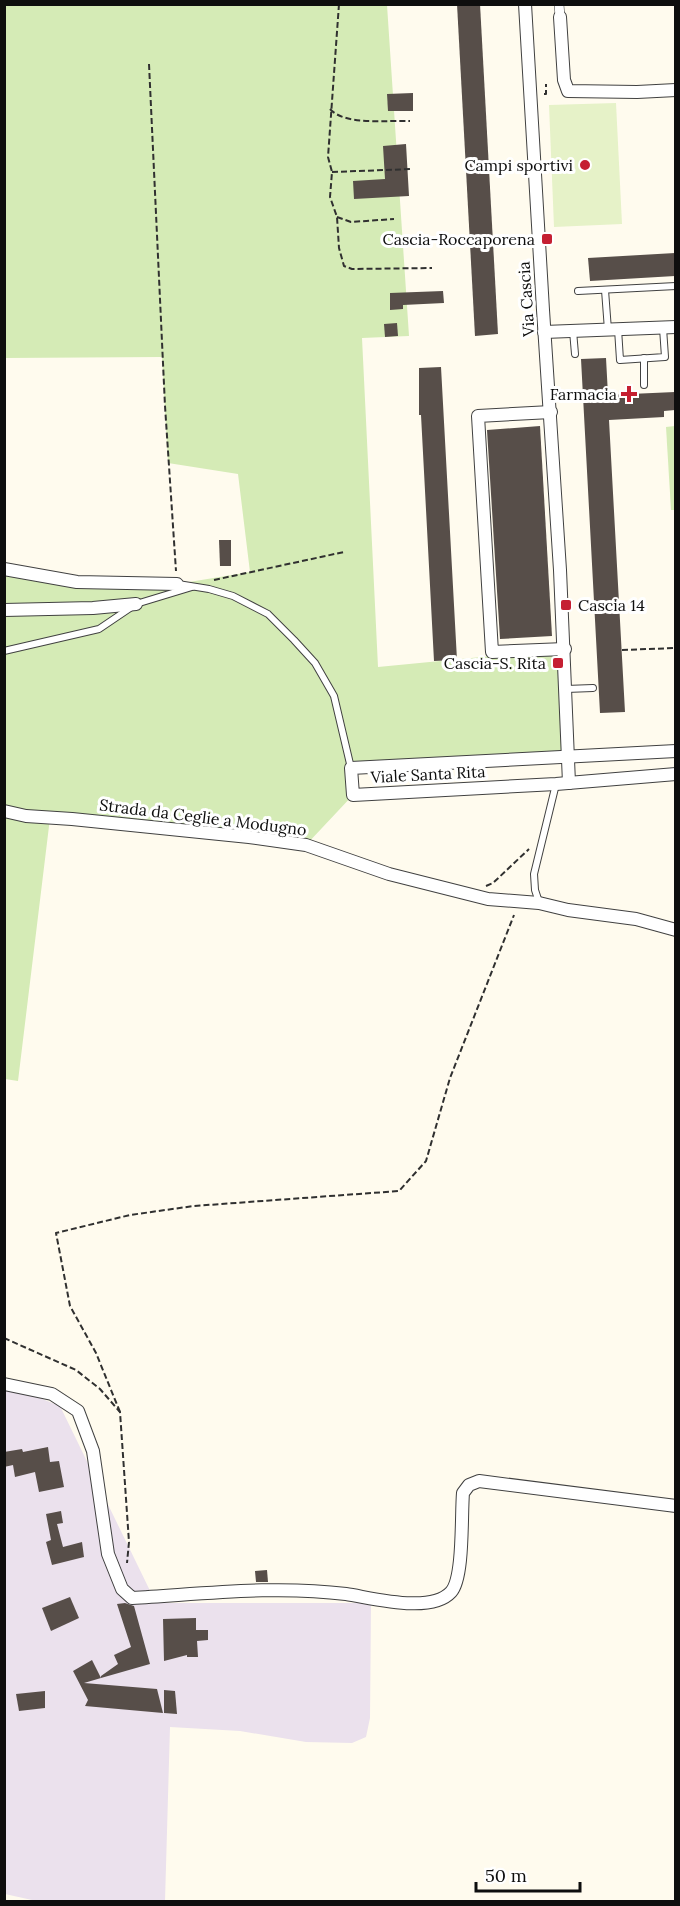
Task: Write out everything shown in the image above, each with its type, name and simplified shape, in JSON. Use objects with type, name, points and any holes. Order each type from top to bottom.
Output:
[{"type":"street","name":"Via Cascia","points":[[525,4],[565,649],[567,758],[562,783]]},
{"type":"street","points":[[559,11],[564,80],[568,91],[675,90]]},
{"type":"street","points":[[544,332],[669,327]]},
{"type":"street","points":[[551,412],[478,416],[482,489],[492,651],[565,649]]},
{"type":"street","points":[[4,570],[77,582],[177,584]]},
{"type":"street","points":[[4,610],[93,608],[136,604]]},
{"type":"street","name":"Viale Santa Rita","points":[[675,751],[351,768],[353,795],[675,774]]},
{"type":"street","name":"Strada da Ceglie a Modugno","points":[[4,811],[26,816],[249,837],[306,845],[389,874],[488,899],[540,903],[568,910],[636,919],[675,930]]},
{"type":"street","points":[[4,1384],[52,1394],[78,1411],[93,1451],[108,1554],[122,1589],[132,1598],[276,1589],[333,1593],[421,1605],[441,1600],[453,1591],[459,1574],[463,1493],[468,1485],[479,1480],[675,1506]]},
{"type":"lane","points":[[578,291],[675,286]]},
{"type":"lane","points":[[605,290],[620,360],[665,357],[669,327]]},
{"type":"lane","points":[[573,331],[575,354]]},
{"type":"lane","points":[[644,358],[645,385]]},
{"type":"lane","points":[[177,584],[234,596],[267,614],[315,663],[334,696],[351,768]]},
{"type":"lane","points":[[4,651],[99,629],[136,604],[194,586]]},
{"type":"lane","points":[[566,689],[593,688]]},
{"type":"lane","points":[[540,903],[535,890],[534,874],[562,783]]},
{"type":"path","points":[[339,4],[328,157],[332,172],[330,197],[338,217],[339,248],[344,266],[352,269],[432,268]]},
{"type":"path","points":[[149,64],[165,406],[177,584]]},
{"type":"path","points":[[543,94],[546,94],[546,84]]},
{"type":"path","points":[[330,109],[336,116],[348,120],[410,121]]},
{"type":"path","points":[[332,172],[412,169]]},
{"type":"path","points":[[338,217],[351,222],[394,219]]},
{"type":"path","points":[[194,586],[344,552]]},
{"type":"path","points":[[622,650],[675,648]]},
{"type":"path","points":[[467,893],[493,883],[526,853],[531,845]]},
{"type":"path","points":[[120,1412],[96,1353],[70,1306],[56,1233],[130,1215],[194,1206],[399,1191],[426,1161],[450,1078],[519,901]]},
{"type":"shaded area","points":[[4,1384],[60,1406],[156,1603],[371,1603],[370,1718],[366,1737],[352,1743],[306,1742],[240,1731],[170,1727],[165,1901],[41,1902],[5,1894]]},
{"type":"green space","points":[[5,5],[387,5],[409,336],[362,338],[378,667],[565,649],[567,758],[351,768],[353,795],[306,845],[50,818],[18,1081],[5,1079],[4,569],[77,582],[177,584],[250,572],[238,474],[168,463],[162,357],[5,358]]},
{"type":"green space","name":"Campi sportivi","points":[[616,103],[622,224],[554,227],[549,105]]},
{"type":"green space","points":[[675,426],[675,510],[671,510],[666,427]]},
{"type":"building","points":[[457,4],[480,4],[498,334],[475,336]]},
{"type":"building","points":[[413,93],[413,111],[388,111],[387,94]]},
{"type":"building","points":[[406,144],[409,196],[354,199],[353,181],[385,179],[383,146]]},
{"type":"building","points":[[675,253],[675,276],[590,281],[588,258]]},
{"type":"building","points":[[443,291],[444,303],[403,305],[403,309],[390,310],[390,293]]},
{"type":"building","points":[[397,323],[398,336],[385,337],[384,324]]},
{"type":"building","points":[[606,358],[608,395],[675,392],[675,410],[664,411],[664,417],[609,420],[625,712],[600,713],[581,359]]},
{"type":"building","points":[[441,367],[457,660],[434,661],[421,415],[419,415],[419,368]]},
{"type":"building","points":[[540,426],[552,636],[500,639],[487,430]]},
{"type":"building","points":[[219,540],[231,540],[231,566],[220,566]]},
{"type":"building","points":[[48,1447],[50,1462],[59,1461],[64,1487],[39,1492],[35,1472],[15,1477],[13,1465],[4,1467],[4,1452],[22,1449],[23,1452]]},
{"type":"building","points":[[61,1511],[63,1523],[57,1524],[63,1547],[82,1542],[84,1557],[52,1565],[46,1542],[51,1540],[46,1514]]},
{"type":"building","points":[[267,1570],[268,1582],[256,1582],[255,1571]]},
{"type":"building","points":[[70,1597],[79,1618],[51,1631],[42,1608]]},
{"type":"building","points":[[125,1603],[134,1606],[150,1664],[101,1678],[118,1664],[114,1655],[131,1647],[117,1604]]},
{"type":"building","points":[[196,1618],[196,1630],[208,1630],[208,1640],[197,1641],[198,1657],[187,1657],[187,1655],[164,1661],[163,1619]]},
{"type":"building","points":[[92,1660],[101,1678],[84,1683],[157,1689],[163,1713],[85,1706],[88,1700],[73,1671]]},
{"type":"building","points":[[164,1690],[175,1691],[177,1714],[164,1713]]},
{"type":"building","points":[[45,1691],[45,1708],[19,1711],[16,1694]]},
{"type":"place","name":"Campi sportivi","points":[[585,165]]},
{"type":"place","name":"Cascia-Roccaporena","points":[[547,239]]},
{"type":"place","name":"Farmacia","points":[[629,394]]},
{"type":"place","name":"Cascia 14","points":[[566,605]]},
{"type":"place","name":"Cascia-S. Rita","points":[[558,663]]}]
